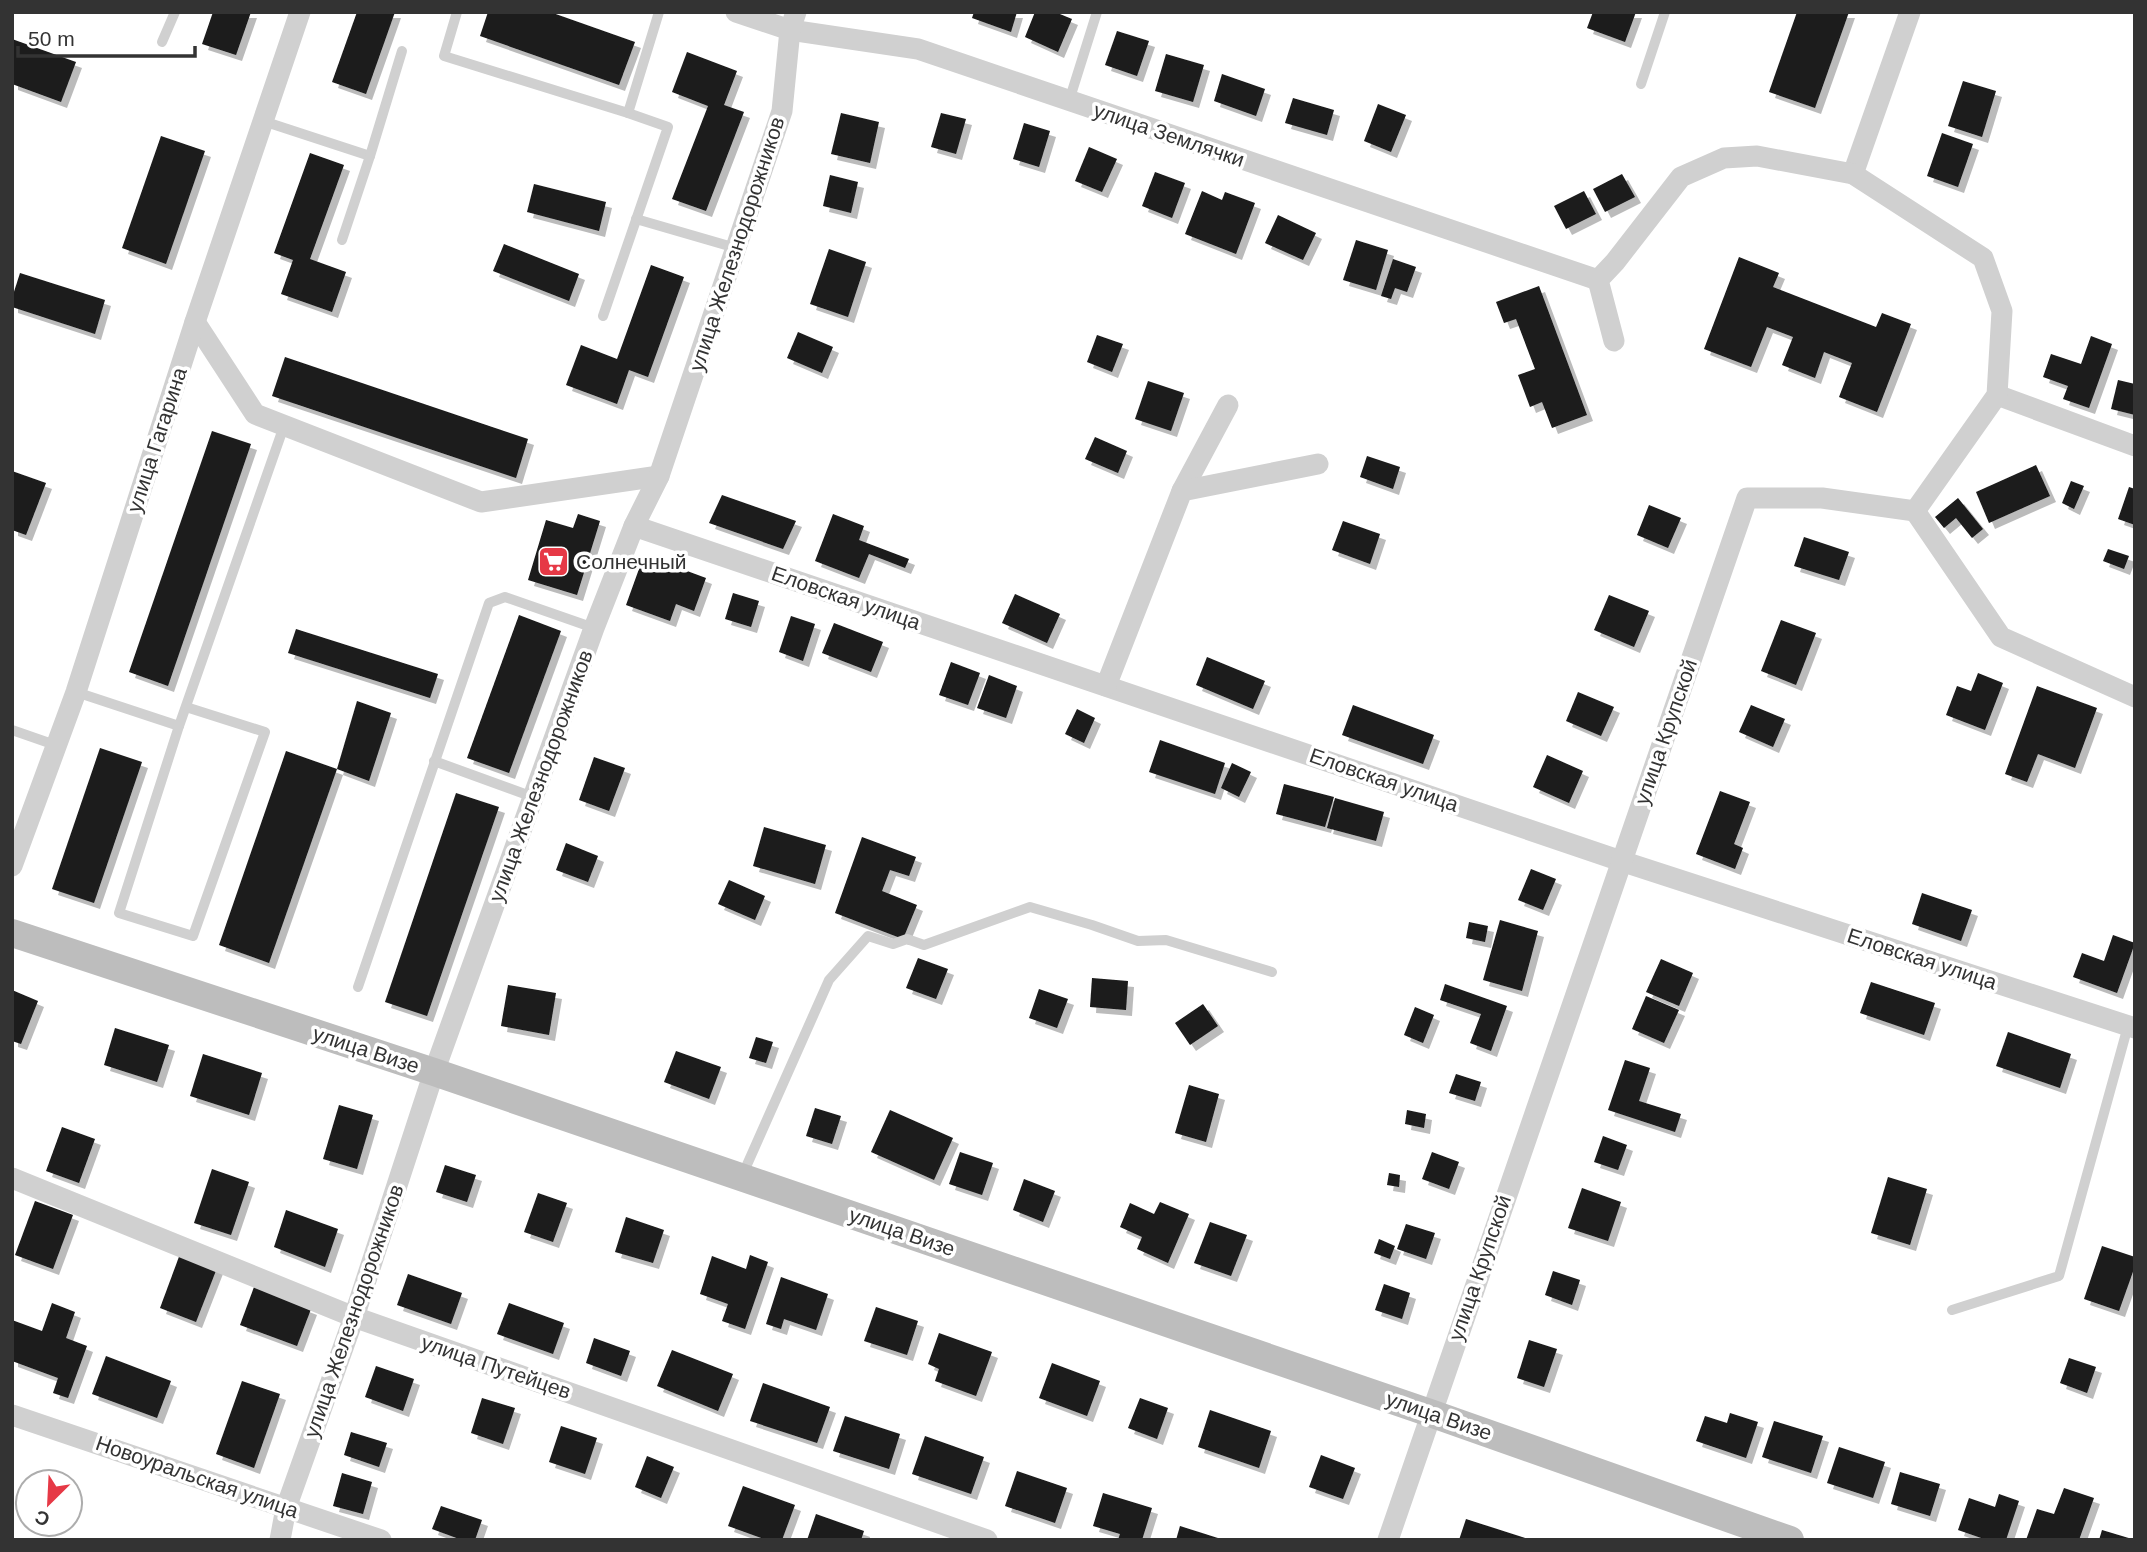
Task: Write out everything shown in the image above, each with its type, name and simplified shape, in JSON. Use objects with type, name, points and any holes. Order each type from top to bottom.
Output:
[{"type":"street","name":"улица Гагарина","points":[[12,866],[58,746],[195,322],[300,12]]},
{"type":"street","name":"улица Землячки","points":[[736,12],[793,21],[918,49],[1598,280]]},
{"type":"street","points":[[1853,174],[1910,12]]},
{"type":"street","name":"улица Железнодорожников","points":[[280,1540],[286,1508],[354,1317],[434,1072],[594,628],[634,526],[659,476],[782,111],[793,21]]},
{"type":"street","points":[[1614,341],[1598,280],[1681,177],[1724,158],[1757,156],[1853,174],[1983,258],[2003,312],[1997,395],[1914,511],[2001,637],[2135,696]]},
{"type":"street","points":[[195,322],[255,415],[481,502],[659,476]]},
{"type":"street","points":[[1997,395],[2135,446]]},
{"type":"street","points":[[1106,686],[1182,492],[1228,405]]},
{"type":"street","points":[[1182,492],[1318,464]]},
{"type":"street","name":"улица Крупской","points":[[1388,1540],[1746,498],[1822,498],[1914,511]]},
{"type":"street","name":"Еловская улица","points":[[634,526],[1621,861],[2131,1027]]},
{"type":"street","name":"улица Визе","points":[[12,933],[434,1072],[1430,1413],[1790,1540]]},
{"type":"street","name":"улица Путейцев","points":[[12,1178],[354,1317],[987,1540]]},
{"type":"street","name":"Новоуральская улица","points":[[12,1415],[381,1540]]},
{"type":"lane","points":[[162,42],[175,12]]},
{"type":"lane","points":[[457,12],[444,56],[668,127],[603,316]]},
{"type":"lane","points":[[628,113],[659,12]]},
{"type":"lane","points":[[1069,101],[1097,12]]},
{"type":"lane","points":[[1641,84],[1665,12]]},
{"type":"lane","points":[[342,240],[402,51]]},
{"type":"lane","points":[[263,121],[370,156]]},
{"type":"lane","points":[[636,219],[736,248]]},
{"type":"lane","points":[[186,707],[265,733],[193,936],[119,913],[179,726],[284,426]]},
{"type":"lane","points":[[358,987],[489,603],[505,597],[594,628]]},
{"type":"lane","points":[[76,692],[179,726]]},
{"type":"lane","points":[[12,730],[58,746]]},
{"type":"lane","points":[[434,761],[533,797]]},
{"type":"lane","points":[[741,1178],[829,980],[868,936],[893,944],[907,939],[924,945],[1030,907],[1138,941],[1166,940],[1272,972]]},
{"type":"lane","points":[[1952,1310],[2059,1276],[2131,1027]]},
{"type":"building","points":[[213,12],[251,12],[236,55],[202,44]]},
{"type":"building","points":[[357,12],[395,12],[366,94],[332,82]]},
{"type":"building","points":[[488,12],[550,12],[635,42],[619,85],[480,36]]},
{"type":"building","points":[[974,12],[1017,12],[1011,32],[972,18]]},
{"type":"building","points":[[1035,12],[1055,12],[1072,19],[1058,52],[1025,37]]},
{"type":"building","points":[[1593,12],[1636,12],[1625,42],[1587,28]]},
{"type":"building","points":[[1797,12],[1849,12],[1815,108],[1769,92]]},
{"type":"building","points":[[1117,31],[1149,41],[1137,76],[1105,65]]},
{"type":"building","points":[[12,39],[76,62],[61,102],[12,84]]},
{"type":"building","points":[[687,52],[737,71],[724,105],[744,112],[706,211],[672,199],[708,106],[672,92]]},
{"type":"building","points":[[1166,54],[1204,65],[1193,102],[1155,91]]},
{"type":"building","points":[[1222,74],[1265,89],[1256,116],[1214,101]]},
{"type":"building","points":[[1963,81],[1996,91],[1982,137],[1948,126]]},
{"type":"building","points":[[1293,98],[1334,110],[1327,135],[1285,123]]},
{"type":"building","points":[[1378,104],[1406,115],[1391,152],[1364,141]]},
{"type":"building","points":[[841,113],[879,122],[870,163],[831,154]]},
{"type":"building","points":[[941,113],[966,119],[956,154],[931,147]]},
{"type":"building","points":[[1024,123],[1050,131],[1039,167],[1013,159]]},
{"type":"building","points":[[1942,133],[1973,144],[1958,187],[1927,176]]},
{"type":"building","points":[[161,136],[205,151],[166,264],[122,248]]},
{"type":"building","points":[[1089,147],[1117,159],[1102,192],[1075,181]]},
{"type":"building","points":[[310,153],[344,165],[310,259],[346,272],[332,312],[281,294],[293,260],[274,253]]},
{"type":"building","points":[[1155,172],[1185,183],[1172,218],[1142,206]]},
{"type":"building","points":[[1622,174],[1635,197],[1605,212],[1593,189]]},
{"type":"building","points":[[830,175],[858,182],[851,213],[823,206]]},
{"type":"building","points":[[534,184],[606,202],[599,231],[527,212]]},
{"type":"building","points":[[1202,191],[1222,200],[1225,192],[1255,203],[1236,254],[1185,234]]},
{"type":"building","points":[[1584,191],[1596,214],[1566,229],[1554,206]]},
{"type":"building","points":[[1278,215],[1316,233],[1303,260],[1265,243]]},
{"type":"building","points":[[1356,240],[1388,250],[1376,290],[1343,280]]},
{"type":"building","points":[[504,244],[579,274],[569,301],[493,271]]},
{"type":"building","points":[[829,249],[866,262],[848,317],[810,304]]},
{"type":"building","points":[[1739,257],[1779,273],[1773,287],[1876,327],[1882,313],[1911,324],[1877,412],[1839,397],[1852,363],[1824,352],[1815,378],[1782,365],[1793,337],[1767,327],[1751,367],[1704,349]]},
{"type":"building","points":[[1393,259],[1416,267],[1407,292],[1395,288],[1391,299],[1381,296]]},
{"type":"building","points":[[651,265],[684,277],[648,377],[629,370],[617,404],[566,385],[581,345],[617,359]]},
{"type":"building","points":[[20,273],[105,300],[95,334],[12,307]]},
{"type":"building","points":[[1539,286],[1587,415],[1552,428],[1542,402],[1530,407],[1518,375],[1535,369],[1516,319],[1504,323],[1496,302]]},
{"type":"building","points":[[798,332],[833,347],[822,373],[787,358]]},
{"type":"building","points":[[1097,335],[1123,344],[1112,372],[1087,362]]},
{"type":"building","points":[[2091,336],[2112,344],[2089,408],[2063,399],[2068,386],[2043,377],[2051,354],[2081,364]]},
{"type":"building","points":[[285,357],[528,439],[516,478],[272,396]]},
{"type":"building","points":[[2118,380],[2135,384],[2135,415],[2111,409]]},
{"type":"building","points":[[1148,381],[1184,393],[1171,431],[1135,419]]},
{"type":"building","points":[[212,431],[251,444],[168,686],[129,672]]},
{"type":"building","points":[[1095,437],[1127,451],[1118,473],[1085,459]]},
{"type":"building","points":[[1367,456],[1400,467],[1393,489],[1360,477]]},
{"type":"building","points":[[2036,465],[2050,496],[1989,523],[1976,492]]},
{"type":"building","points":[[12,471],[46,483],[26,535],[12,530]]},
{"type":"building","points":[[2071,481],[2084,486],[2074,509],[2062,503]]},
{"type":"building","points":[[2129,487],[2135,489],[2135,525],[2118,519]]},
{"type":"building","points":[[722,495],[796,521],[783,549],[709,523]]},
{"type":"building","points":[[1958,498],[1983,529],[1972,538],[1956,518],[1944,528],[1935,517]]},
{"type":"building","points":[[1649,505],[1681,518],[1668,548],[1637,535]]},
{"type":"building","points":[[578,514],[600,521],[577,595],[528,580],[546,520],[573,528]]},
{"type":"building","points":[[833,514],[864,526],[859,540],[909,559],[905,568],[869,554],[859,578],[815,561]]},
{"type":"building","points":[[1343,521],[1380,534],[1370,564],[1332,550]]},
{"type":"building","points":[[1804,537],[1849,552],[1839,580],[1794,566]]},
{"type":"building","points":[[2108,549],[2129,556],[2124,569],[2103,561]]},
{"type":"building","points":[[644,555],[706,578],[694,611],[676,604],[670,621],[626,605]]},
{"type":"building","points":[[733,593],[759,601],[751,627],[725,619]]},
{"type":"building","points":[[1015,594],[1060,614],[1047,643],[1002,623]]},
{"type":"building","points":[[1609,595],[1649,611],[1634,647],[1594,630]]},
{"type":"building","points":[[519,615],[561,631],[509,773],[467,758]]},
{"type":"building","points":[[791,616],[815,624],[803,661],[779,652]]},
{"type":"building","points":[[1781,620],[1816,633],[1796,685],[1761,671]]},
{"type":"building","points":[[834,623],[883,642],[871,672],[822,653]]},
{"type":"building","points":[[296,629],[438,674],[430,698],[288,653]]},
{"type":"building","points":[[1207,657],[1265,681],[1253,709],[1196,685]]},
{"type":"building","points":[[951,662],[980,673],[968,705],[939,695]]},
{"type":"building","points":[[1978,673],[2003,683],[1985,730],[1946,715],[1957,686],[1971,691]]},
{"type":"building","points":[[989,675],[1017,686],[1006,718],[977,708]]},
{"type":"building","points":[[2037,686],[2097,708],[2075,768],[2038,754],[2027,782],[2005,774]]},
{"type":"building","points":[[1578,692],[1614,707],[1601,736],[1566,721]]},
{"type":"building","points":[[357,701],[391,713],[369,781],[337,769]]},
{"type":"building","points":[[1353,705],[1434,735],[1423,764],[1342,735]]},
{"type":"building","points":[[1751,705],[1785,719],[1773,747],[1739,732]]},
{"type":"building","points":[[1077,709],[1095,718],[1084,743],[1065,734]]},
{"type":"building","points":[[1160,740],[1225,763],[1215,794],[1149,772]]},
{"type":"building","points":[[100,748],[142,762],[94,903],[52,889]]},
{"type":"building","points":[[286,751],[337,769],[269,963],[219,945]]},
{"type":"building","points":[[1547,755],[1583,771],[1569,803],[1533,787]]},
{"type":"building","points":[[594,757],[625,768],[609,811],[579,800]]},
{"type":"building","points":[[1232,763],[1251,772],[1239,797],[1221,788]]},
{"type":"building","points":[[1284,784],[1334,797],[1325,827],[1276,814]]},
{"type":"building","points":[[1720,791],[1750,802],[1734,844],[1743,848],[1735,869],[1696,854]]},
{"type":"building","points":[[456,793],[499,807],[427,1016],[385,1002]]},
{"type":"building","points":[[1335,798],[1384,812],[1376,841],[1327,828]]},
{"type":"building","points":[[764,827],[826,845],[815,884],[753,866]]},
{"type":"building","points":[[862,837],[916,857],[909,876],[890,870],[882,891],[917,905],[903,939],[835,913]]},
{"type":"building","points":[[566,843],[598,856],[588,882],[556,870]]},
{"type":"building","points":[[1531,869],[1556,879],[1543,910],[1518,900]]},
{"type":"building","points":[[729,880],[765,896],[755,920],[718,904]]},
{"type":"building","points":[[1922,893],[1972,910],[1961,941],[1912,924]]},
{"type":"building","points":[[1500,920],[1538,931],[1522,991],[1483,980]]},
{"type":"building","points":[[1469,922],[1488,926],[1485,942],[1466,938]]},
{"type":"building","points":[[2113,935],[2135,943],[2117,993],[2073,977],[2082,953],[2104,961]]},
{"type":"building","points":[[918,958],[948,969],[936,999],[906,988]]},
{"type":"building","points":[[1661,959],[1693,973],[1679,1006],[1646,992]]},
{"type":"building","points":[[1092,978],[1128,981],[1126,1010],[1090,1007]]},
{"type":"building","points":[[1871,982],[1935,1003],[1924,1035],[1860,1013]]},
{"type":"building","points":[[1445,984],[1507,1006],[1491,1051],[1470,1043],[1481,1014],[1440,1000]]},
{"type":"building","points":[[508,985],[556,993],[549,1035],[501,1026]]},
{"type":"building","points":[[1039,989],[1068,999],[1057,1028],[1029,1018]]},
{"type":"building","points":[[12,990],[38,1001],[21,1044],[12,1041]]},
{"type":"building","points":[[1646,996],[1679,1010],[1664,1043],[1632,1029]]},
{"type":"building","points":[[1203,1004],[1218,1026],[1190,1045],[1175,1023]]},
{"type":"building","points":[[1415,1007],[1434,1015],[1423,1043],[1404,1035]]},
{"type":"building","points":[[115,1028],[169,1045],[157,1082],[104,1065]]},
{"type":"building","points":[[2008,1032],[2071,1054],[2060,1088],[1996,1066]]},
{"type":"building","points":[[756,1037],[773,1042],[766,1063],[749,1058]]},
{"type":"building","points":[[676,1051],[721,1067],[709,1099],[664,1082]]},
{"type":"building","points":[[203,1054],[262,1073],[249,1115],[190,1096]]},
{"type":"building","points":[[1625,1060],[1650,1068],[1639,1101],[1681,1114],[1675,1132],[1608,1110]]},
{"type":"building","points":[[1456,1074],[1481,1082],[1475,1101],[1449,1093]]},
{"type":"building","points":[[1189,1085],[1219,1094],[1206,1142],[1175,1133]]},
{"type":"building","points":[[339,1105],[373,1115],[357,1169],[323,1159]]},
{"type":"building","points":[[815,1108],[841,1116],[832,1144],[806,1136]]},
{"type":"building","points":[[890,1110],[953,1138],[934,1180],[871,1152]]},
{"type":"building","points":[[1407,1110],[1426,1114],[1424,1128],[1405,1124]]},
{"type":"building","points":[[62,1127],[95,1139],[79,1183],[46,1171]]},
{"type":"building","points":[[1603,1136],[1627,1145],[1618,1170],[1594,1162]]},
{"type":"building","points":[[960,1152],[993,1163],[982,1195],[949,1184]]},
{"type":"building","points":[[1432,1152],[1459,1162],[1449,1189],[1422,1179]]},
{"type":"building","points":[[445,1165],[476,1175],[467,1202],[436,1192]]},
{"type":"building","points":[[212,1169],[249,1182],[231,1235],[194,1223]]},
{"type":"building","points":[[1389,1173],[1400,1175],[1399,1187],[1387,1185]]},
{"type":"building","points":[[1888,1177],[1927,1189],[1910,1245],[1871,1233]]},
{"type":"building","points":[[1024,1179],[1055,1191],[1043,1222],[1013,1210]]},
{"type":"building","points":[[1582,1188],[1621,1202],[1608,1241],[1568,1228]]},
{"type":"building","points":[[538,1193],[567,1203],[553,1242],[524,1232]]},
{"type":"building","points":[[35,1201],[73,1215],[53,1269],[15,1255]]},
{"type":"building","points":[[1160,1202],[1189,1214],[1168,1263],[1137,1249],[1142,1237],[1120,1227],[1130,1203],[1154,1214]]},
{"type":"building","points":[[286,1210],[338,1229],[325,1267],[274,1247]]},
{"type":"building","points":[[626,1217],[664,1230],[653,1263],[615,1252]]},
{"type":"building","points":[[1210,1222],[1247,1235],[1231,1276],[1194,1263]]},
{"type":"building","points":[[1406,1224],[1435,1233],[1426,1259],[1397,1249]]},
{"type":"building","points":[[1379,1239],[1395,1246],[1390,1259],[1374,1253]]},
{"type":"building","points":[[2102,1246],[2135,1257],[2135,1266],[2119,1311],[2084,1299]]},
{"type":"building","points":[[180,1254],[217,1268],[196,1322],[160,1308]]},
{"type":"building","points":[[750,1255],[768,1262],[745,1329],[722,1321],[728,1304],[700,1294],[712,1256],[746,1269]]},
{"type":"building","points":[[1553,1271],[1580,1280],[1572,1305],[1545,1295]]},
{"type":"building","points":[[408,1274],[462,1293],[451,1324],[397,1305]]},
{"type":"building","points":[[781,1277],[828,1294],[816,1330],[784,1319],[781,1329],[766,1324]]},
{"type":"building","points":[[1384,1284],[1410,1293],[1402,1319],[1375,1310]]},
{"type":"building","points":[[254,1287],[311,1309],[297,1346],[240,1325]]},
{"type":"building","points":[[52,1303],[75,1312],[66,1338],[87,1346],[68,1398],[53,1393],[58,1378],[12,1361],[12,1320],[42,1331]]},
{"type":"building","points":[[509,1303],[564,1323],[553,1354],[497,1334]]},
{"type":"building","points":[[876,1307],[918,1321],[907,1355],[864,1341]]},
{"type":"building","points":[[939,1333],[992,1352],[976,1396],[935,1381],[939,1369],[928,1364]]},
{"type":"building","points":[[594,1338],[630,1351],[621,1376],[586,1363]]},
{"type":"building","points":[[1529,1340],[1557,1349],[1544,1387],[1517,1378]]},
{"type":"building","points":[[672,1350],[733,1374],[718,1411],[657,1386]]},
{"type":"building","points":[[106,1356],[171,1381],[157,1418],[92,1394]]},
{"type":"building","points":[[2069,1358],[2096,1367],[2087,1393],[2060,1383]]},
{"type":"building","points":[[1052,1363],[1100,1381],[1087,1416],[1039,1398]]},
{"type":"building","points":[[376,1366],[414,1379],[403,1411],[365,1397]]},
{"type":"building","points":[[242,1381],[280,1394],[254,1468],[216,1454]]},
{"type":"building","points":[[763,1383],[830,1407],[817,1443],[750,1421]]},
{"type":"building","points":[[482,1398],[515,1408],[503,1444],[471,1433]]},
{"type":"building","points":[[1140,1398],[1168,1408],[1157,1439],[1128,1428]]},
{"type":"building","points":[[1210,1410],[1271,1431],[1259,1468],[1198,1447]]},
{"type":"building","points":[[1730,1413],[1758,1422],[1746,1458],[1696,1441],[1705,1416],[1727,1423]]},
{"type":"building","points":[[845,1416],[900,1434],[889,1469],[833,1451]]},
{"type":"building","points":[[1774,1421],[1823,1436],[1811,1473],[1762,1457]]},
{"type":"building","points":[[561,1426],[597,1438],[585,1474],[549,1462]]},
{"type":"building","points":[[351,1432],[387,1443],[379,1467],[344,1455]]},
{"type":"building","points":[[925,1436],[984,1457],[971,1494],[912,1474]]},
{"type":"building","points":[[1839,1447],[1885,1462],[1873,1498],[1827,1483]]},
{"type":"building","points":[[1321,1455],[1355,1468],[1343,1499],[1309,1487]]},
{"type":"building","points":[[647,1456],[674,1467],[661,1498],[635,1487]]},
{"type":"building","points":[[1017,1471],[1067,1488],[1055,1523],[1005,1506]]},
{"type":"building","points":[[1900,1472],[1940,1484],[1930,1516],[1891,1504]]},
{"type":"building","points":[[342,1473],[372,1482],[363,1514],[333,1506]]},
{"type":"building","points":[[743,1486],[795,1505],[782,1540],[767,1540],[728,1526]]},
{"type":"building","points":[[2064,1488],[2094,1498],[2079,1540],[2026,1540],[2037,1509],[2054,1514]]},
{"type":"building","points":[[1103,1493],[1152,1508],[1142,1540],[1118,1540],[1120,1534],[1093,1526]]},
{"type":"building","points":[[1999,1494],[2019,1501],[2006,1540],[1987,1540],[1958,1530],[1969,1498],[1995,1507]]},
{"type":"building","points":[[441,1506],[482,1520],[475,1540],[462,1540],[432,1529]]},
{"type":"building","points":[[816,1514],[864,1531],[861,1540],[807,1540]]},
{"type":"building","points":[[1466,1519],[1528,1539],[1459,1540]]},
{"type":"building","points":[[1180,1526],[1221,1539],[1221,1540],[1176,1540]]},
{"type":"building","points":[[2102,1530],[2132,1539],[2132,1540],[2099,1540]]},
{"type":"place","name":"Солнечный","points":[[553,562]]}]
